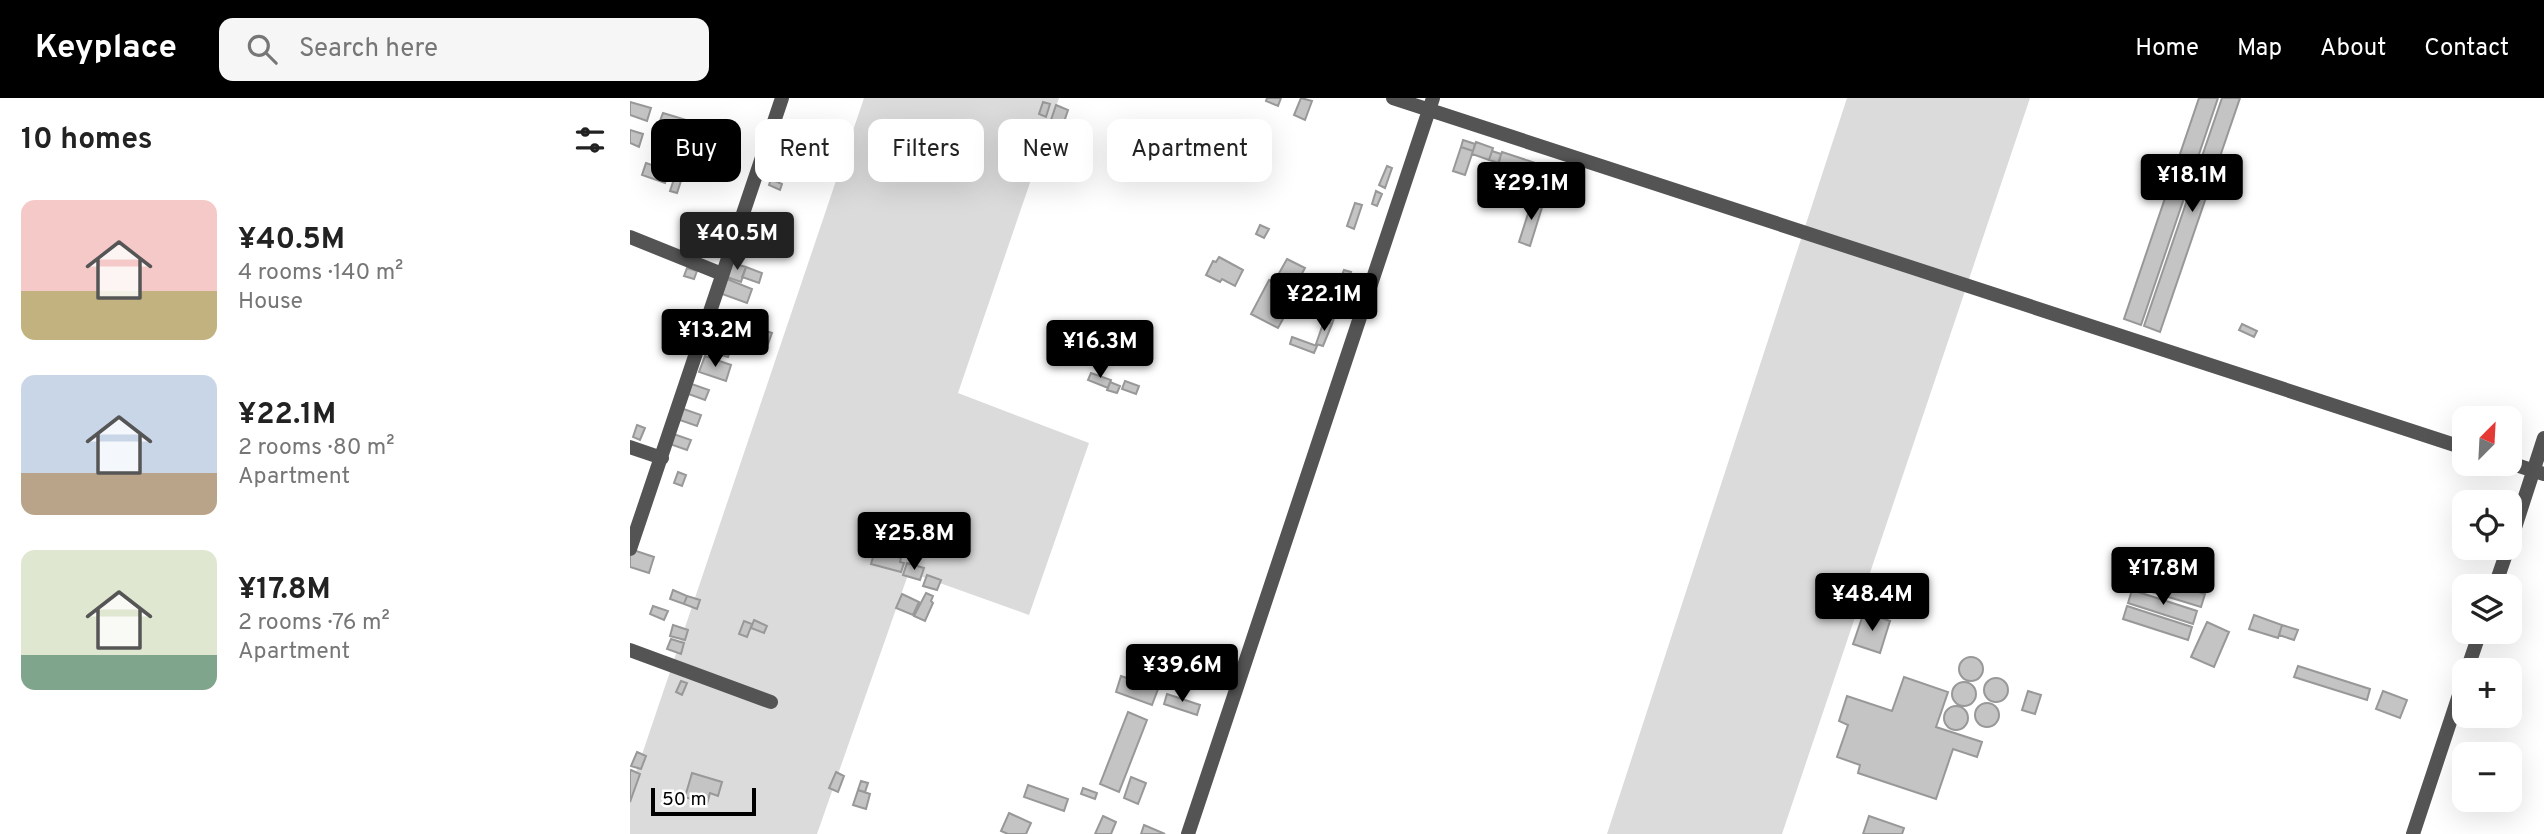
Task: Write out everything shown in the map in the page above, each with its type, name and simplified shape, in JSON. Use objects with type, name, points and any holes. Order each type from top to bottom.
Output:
[{"type":"street","points":[[630,549],[782,98]]},
{"type":"street","points":[[1393,98],[1431,104],[2452,444]]},
{"type":"street","points":[[1188,834],[1431,104]]},
{"type":"street","points":[[630,238],[723,274]]},
{"type":"street","points":[[2522,513],[2538,473],[2544,438]]},
{"type":"street","points":[[630,447],[662,458]]},
{"type":"street","points":[[630,650],[771,702]]},
{"type":"street","points":[[2413,834],[2452,716]]},
{"type":"shaded area","points":[[864,98],[1059,98],[1052,119],[998,119],[998,182],[1030,182],[958,393],[1089,443],[1029,615],[909,572],[817,834],[630,834],[630,790],[836,182],[854,182],[854,128]]},
{"type":"shaded area","points":[[1847,98],[2030,98],[1782,834],[1607,834]]},
{"type":"building","points":[[1267,98],[1281,98],[1278,106],[1266,101]]},
{"type":"building","points":[[1301,98],[1312,101],[1305,120],[1294,115]]},
{"type":"building","points":[[2199,98],[2218,98],[2141,325],[2124,319]]},
{"type":"building","points":[[2222,98],[2240,98],[2160,332],[2144,326]]},
{"type":"building","points":[[630,102],[651,108],[647,121],[630,115]]},
{"type":"building","points":[[1043,102],[1050,104],[1046,117],[1039,114]]},
{"type":"building","points":[[1056,105],[1068,110],[1065,119],[1051,119]]},
{"type":"building","points":[[663,113],[683,119],[661,119]]},
{"type":"building","points":[[630,130],[643,134],[639,147],[630,143]]},
{"type":"building","points":[[1463,140],[1475,144],[1473,151],[1461,147]]},
{"type":"building","points":[[1476,142],[1493,148],[1489,160],[1472,154]]},
{"type":"building","points":[[1461,147],[1473,151],[1465,175],[1453,171]]},
{"type":"building","points":[[1492,151],[1501,154],[1499,163],[1489,160]]},
{"type":"building","points":[[1502,152],[1566,173],[1562,187],[1497,166]]},
{"type":"building","points":[[646,163],[651,165],[651,178],[642,175]]},
{"type":"building","points":[[1387,166],[1392,168],[1385,188],[1379,185]]},
{"type":"building","points":[[673,182],[681,182],[677,193],[670,191]]},
{"type":"building","points":[[770,182],[782,184],[780,190],[769,185]]},
{"type":"building","points":[[1506,187],[1525,193],[1521,205],[1502,199]]},
{"type":"building","points":[[1376,191],[1382,194],[1377,206],[1372,204]]},
{"type":"building","points":[[1533,198],[1544,201],[1530,246],[1519,242]]},
{"type":"building","points":[[1355,203],[1362,205],[1354,229],[1347,226]]},
{"type":"building","points":[[1260,225],[1269,229],[1264,238],[1256,234]]},
{"type":"building","points":[[760,237],[770,240],[765,253],[756,249]]},
{"type":"building","points":[[1219,257],[1243,270],[1235,286],[1206,275],[1213,261],[1216,262]]},
{"type":"building","points":[[1287,259],[1305,268],[1292,292],[1274,282]]},
{"type":"building","points":[[732,263],[746,267],[741,282],[727,277]]},
{"type":"building","points":[[746,267],[762,273],[759,283],[742,277]]},
{"type":"building","points":[[687,268],[697,271],[694,279],[684,276]]},
{"type":"building","points":[[1344,270],[1351,272],[1341,298],[1334,295]]},
{"type":"building","points":[[727,279],[752,289],[747,303],[722,294]]},
{"type":"building","points":[[1269,280],[1296,294],[1292,302],[1287,299],[1278,317],[1283,319],[1278,328],[1251,314]]},
{"type":"building","points":[[1334,295],[1341,298],[1332,324],[1324,321]]},
{"type":"building","points":[[1324,321],[1332,324],[1323,346],[1316,344]]},
{"type":"building","points":[[2242,324],[2257,331],[2254,337],[2239,330]]},
{"type":"building","points":[[756,328],[772,333],[768,344],[753,339]]},
{"type":"building","points":[[698,332],[723,340],[718,352],[694,344]]},
{"type":"building","points":[[738,337],[750,340],[746,352],[734,348]]},
{"type":"building","points":[[1292,337],[1317,346],[1314,353],[1290,344]]},
{"type":"building","points":[[723,339],[733,343],[728,357],[718,354]]},
{"type":"building","points":[[705,356],[731,365],[726,381],[699,372]]},
{"type":"building","points":[[1091,373],[1111,380],[1108,388],[1088,380]]},
{"type":"building","points":[[683,381],[709,390],[705,400],[680,391]]},
{"type":"building","points":[[1125,381],[1139,386],[1136,394],[1122,389]]},
{"type":"building","points":[[1110,382],[1120,386],[1117,393],[1107,390]]},
{"type":"building","points":[[675,406],[701,415],[697,426],[671,417]]},
{"type":"building","points":[[637,425],[645,428],[640,440],[633,437]]},
{"type":"building","points":[[665,431],[691,440],[687,450],[661,441]]},
{"type":"building","points":[[678,472],[686,475],[682,486],[674,483]]},
{"type":"building","points":[[630,549],[654,557],[649,573],[630,567]]},
{"type":"building","points":[[875,550],[901,558],[900,562],[904,563],[901,572],[871,564]]},
{"type":"building","points":[[2145,558],[2209,578],[2206,591],[2141,571]]},
{"type":"building","points":[[907,563],[924,568],[920,580],[903,575]]},
{"type":"building","points":[[2140,574],[2205,594],[2201,607],[2136,587]]},
{"type":"building","points":[[927,575],[941,580],[937,590],[923,586]]},
{"type":"building","points":[[673,590],[687,596],[684,604],[670,599]]},
{"type":"building","points":[[2132,590],[2197,611],[2193,624],[2128,603]]},
{"type":"building","points":[[926,593],[933,596],[933,603],[925,621],[914,616]]},
{"type":"building","points":[[902,594],[919,602],[913,615],[896,608]]},
{"type":"building","points":[[687,596],[700,600],[697,609],[684,604]]},
{"type":"building","points":[[653,606],[668,611],[664,620],[650,614]]},
{"type":"building","points":[[2127,606],[2192,627],[2188,640],[2123,619]]},
{"type":"building","points":[[1864,612],[1890,621],[1880,653],[1853,644]]},
{"type":"building","points":[[2254,615],[2282,625],[2278,638],[2249,629]]},
{"type":"building","points":[[754,620],[767,626],[764,633],[751,628]]},
{"type":"building","points":[[744,621],[752,624],[747,637],[739,634]]},
{"type":"building","points":[[2207,622],[2229,632],[2214,667],[2191,657]]},
{"type":"building","points":[[673,625],[688,630],[685,640],[670,636]]},
{"type":"building","points":[[2282,625],[2298,630],[2294,640],[2279,635]]},
{"type":"building","points":[[671,639],[684,643],[681,654],[667,649]]},
{"type":"building","points":[[1971,657],[1979,661],[1983,669],[1979,677],[1971,681],[1963,677],[1959,669],[1963,661]]},
{"type":"building","points":[[2298,666],[2370,689],[2367,700],[2294,677]]},
{"type":"building","points":[[1121,676],[1158,689],[1152,705],[1116,692]]},
{"type":"building","points":[[1904,677],[1948,692],[1936,727],[1982,742],[1977,757],[1953,749],[1936,799],[1858,773],[1860,765],[1837,757],[1848,725],[1839,721],[1847,696],[1892,711]]},
{"type":"building","points":[[1996,678],[2004,682],[2008,690],[2004,698],[1996,702],[1988,698],[1984,690],[1988,682]]},
{"type":"building","points":[[681,681],[687,683],[682,695],[676,692]]},
{"type":"building","points":[[1964,682],[1972,686],[1976,694],[1972,702],[1964,706],[1956,702],[1952,694],[1956,686]]},
{"type":"building","points":[[2028,691],[2041,695],[2035,714],[2022,710]]},
{"type":"building","points":[[2383,691],[2407,700],[2400,718],[2376,709]]},
{"type":"building","points":[[1167,694],[1200,705],[1197,715],[1164,704]]},
{"type":"building","points":[[1987,703],[1995,707],[1999,715],[1995,723],[1987,727],[1979,723],[1975,715],[1979,707]]},
{"type":"building","points":[[1956,706],[1964,710],[1968,718],[1964,726],[1956,730],[1948,726],[1944,718],[1948,710]]},
{"type":"building","points":[[1128,712],[1147,720],[1119,792],[1100,784]]},
{"type":"building","points":[[637,752],[646,756],[641,769],[631,766]]},
{"type":"building","points":[[631,770],[640,774],[630,802],[630,772]]},
{"type":"building","points":[[836,772],[844,776],[838,792],[829,788]]},
{"type":"building","points":[[692,773],[722,782],[718,796],[710,793],[707,804],[685,797]]},
{"type":"building","points":[[1131,777],[1146,783],[1138,804],[1124,798]]},
{"type":"building","points":[[861,781],[868,783],[865,792],[858,790]]},
{"type":"building","points":[[1028,785],[1068,799],[1064,811],[1024,797]]},
{"type":"building","points":[[1083,788],[1097,793],[1095,799],[1081,794]]},
{"type":"building","points":[[858,790],[870,794],[866,809],[853,805]]},
{"type":"building","points":[[1009,813],[1031,823],[1026,834],[1008,834],[1001,831]]},
{"type":"building","points":[[1103,816],[1116,822],[1111,834],[1095,834]]},
{"type":"building","points":[[1869,816],[1904,828],[1902,834],[1863,834]]},
{"type":"building","points":[[1144,825],[1165,834],[1141,834]]}]
